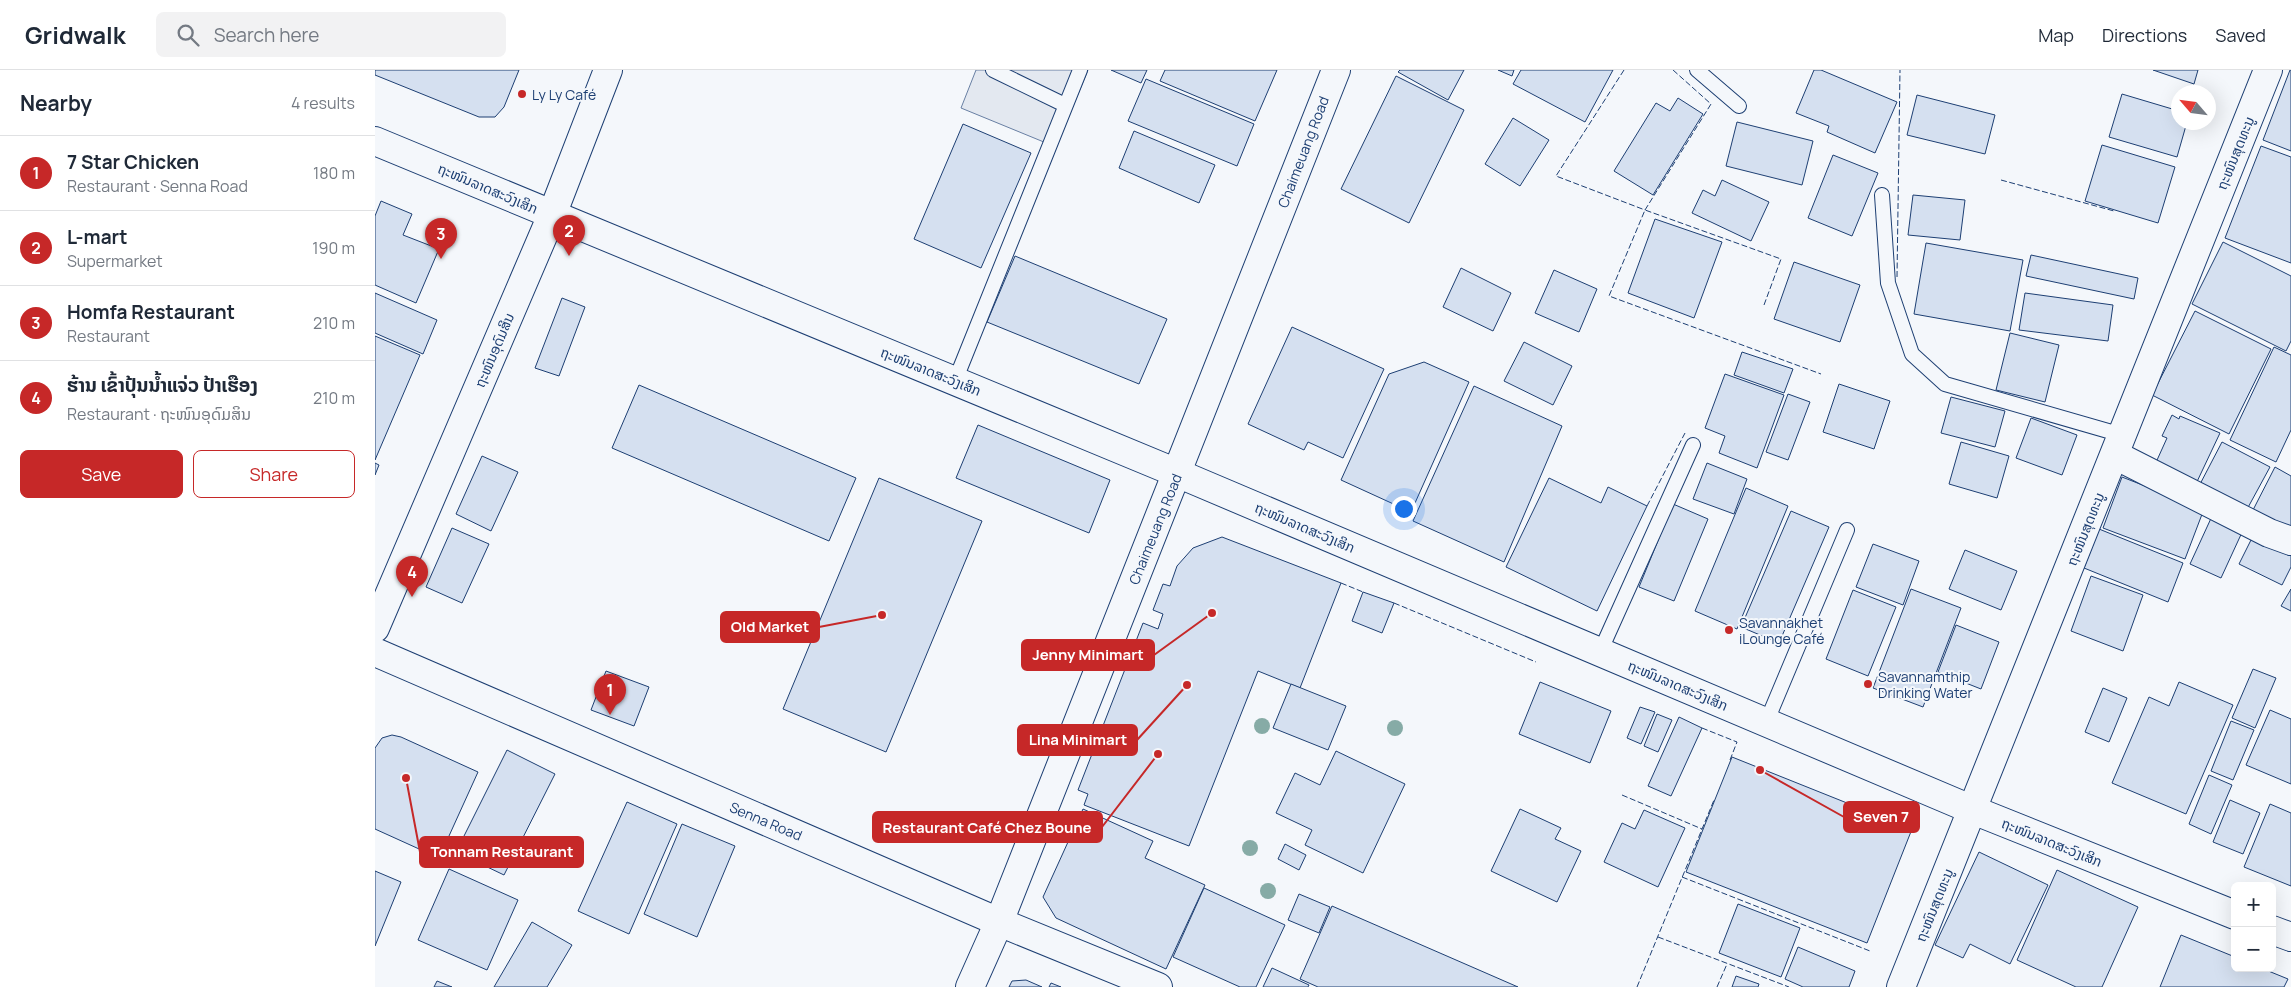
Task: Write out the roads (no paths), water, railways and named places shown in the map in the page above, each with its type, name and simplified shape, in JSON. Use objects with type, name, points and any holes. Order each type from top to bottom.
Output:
[{"type":"street","name":"ຖະໜົນອຸດົມສິນ","points":[[375,628],[552,215],[608,70]]},
{"type":"street","name":"Chaimeuang Road","points":[[970,987],[999,922],[1336,70]]},
{"type":"street","name":"ຖະໜົນສຸດທະນູ","points":[[1901,987],[2268,70]]},
{"type":"street","name":"ຖະໜົນລາດສະວົງເສິກ","points":[[375,141],[1177,473],[1973,810],[2231,913]]},
{"type":"street","points":[[2119,445],[2269,534],[2291,541]]},
{"type":"street","name":"Senna Road","points":[[375,652],[999,922],[1158,987]]},
{"type":"street","points":[[2276,931],[2291,937]]},
{"type":"lane","points":[[993,70],[1065,105]]},
{"type":"lane","points":[[955,381],[1079,70]]},
{"type":"lane","points":[[1697,70],[1739,106]]},
{"type":"lane","points":[[1882,195],[1888,283],[1912,354],[1945,384],[2119,445]]},
{"type":"lane","points":[[1600,652],[1693,445]]},
{"type":"lane","points":[[1766,723],[1847,530]]},
{"type":"place","name":"Ly Ly Café","points":[[522,94]]},
{"type":"place","name":"L-mart","points":[[569,256]]},
{"type":"place","name":"Homfa Restaurant","points":[[441,259]]},
{"type":"place","name":"ຮ້ານ ເຂົ້າປຸ້ນນ້ຳແຈ່ວ ປ້າເຮືອງ","points":[[412,597]]},
{"type":"place","name":"Jenny Minimart","points":[[1212,613]]},
{"type":"place","name":"Old Market","points":[[882,615]]},
{"type":"place","name":"Savannakhet iLounge Café","points":[[1729,630]]},
{"type":"place","name":"Savannamthip Drinking Water","points":[[1868,684]]},
{"type":"place","name":"Lina Minimart","points":[[1187,685]]},
{"type":"place","name":"7 Star Chicken","points":[[610,715]]},
{"type":"place","name":"Restaurant Café Chez Boune","points":[[1158,754]]},
{"type":"place","name":"Seven 7","points":[[1760,770]]},
{"type":"place","name":"Tonnam Restaurant","points":[[406,778]]}]
